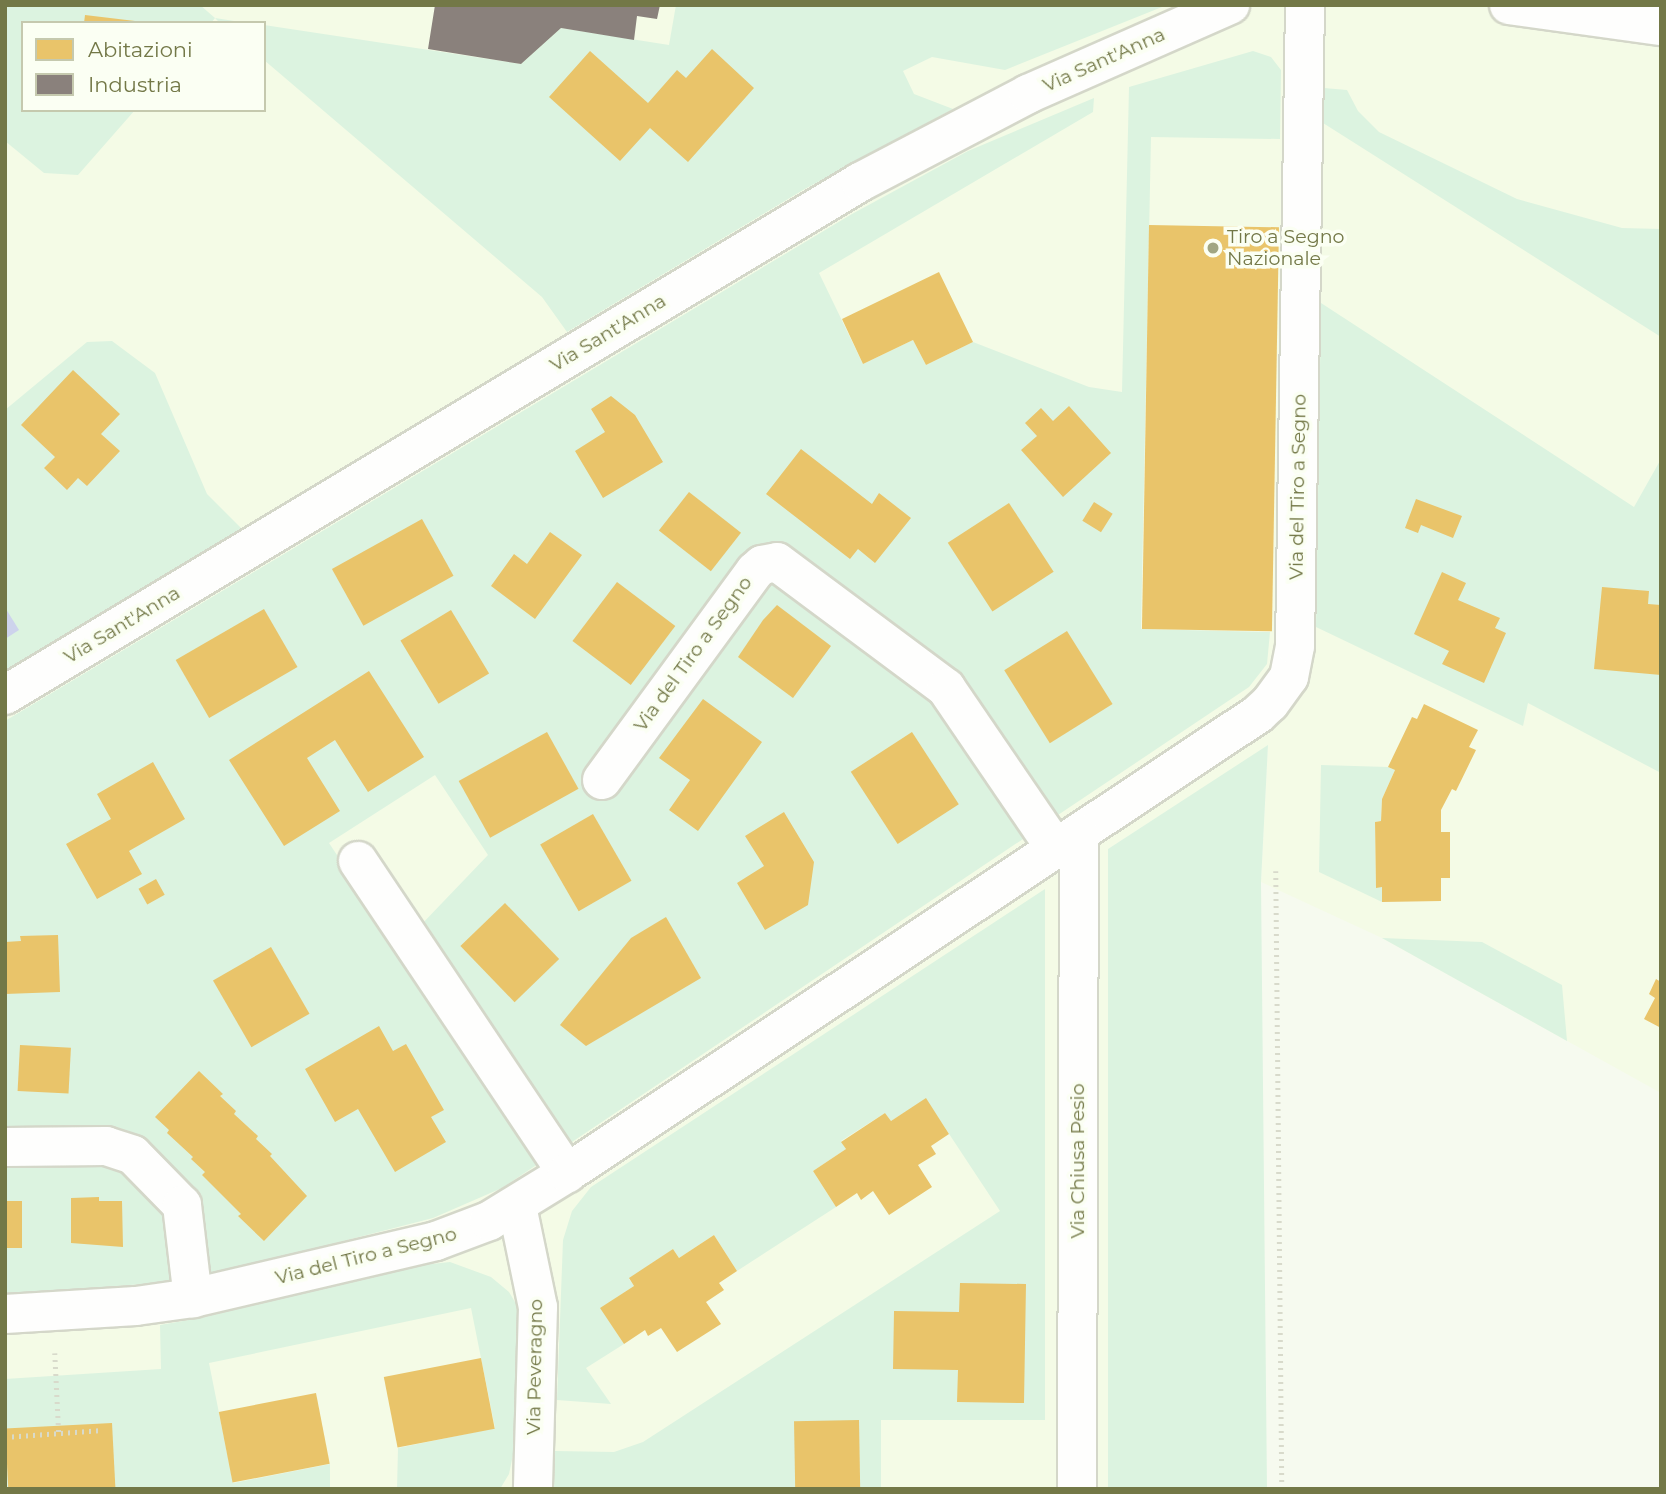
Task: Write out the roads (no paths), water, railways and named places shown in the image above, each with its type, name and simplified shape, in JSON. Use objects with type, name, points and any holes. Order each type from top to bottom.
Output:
[{"type":"street","name":"Via Sant'Anna","points":[[5,695],[860,182],[1028,94],[1230,5]]},
{"type":"street","name":"Via del Tiro a Segno","points":[[5,1314],[136,1306],[193,1298],[436,1241],[489,1221],[517,1206],[1258,714],[1280,691],[1294,662],[1305,5]]},
{"type":"street","points":[[1509,5],[1661,26]]},
{"type":"street","name":"Via del Tiro a Segno","points":[[602,780],[755,570],[762,565],[777,562],[946,688],[1067,841]]},
{"type":"street","name":"Via Chiusa Pesio","points":[[1067,841],[1077,1489]]},
{"type":"street","points":[[358,861],[567,1173]]},
{"type":"street","points":[[5,1147],[106,1146],[133,1156],[181,1205],[193,1298]]},
{"type":"street","name":"Via Peveragno","points":[[517,1206],[538,1307],[533,1489]]},
{"type":"water","points":[[5,610],[19,630],[5,639]]},
{"type":"place","name":"Tiro a Segno Nazionale","points":[[1213,248]]}]
